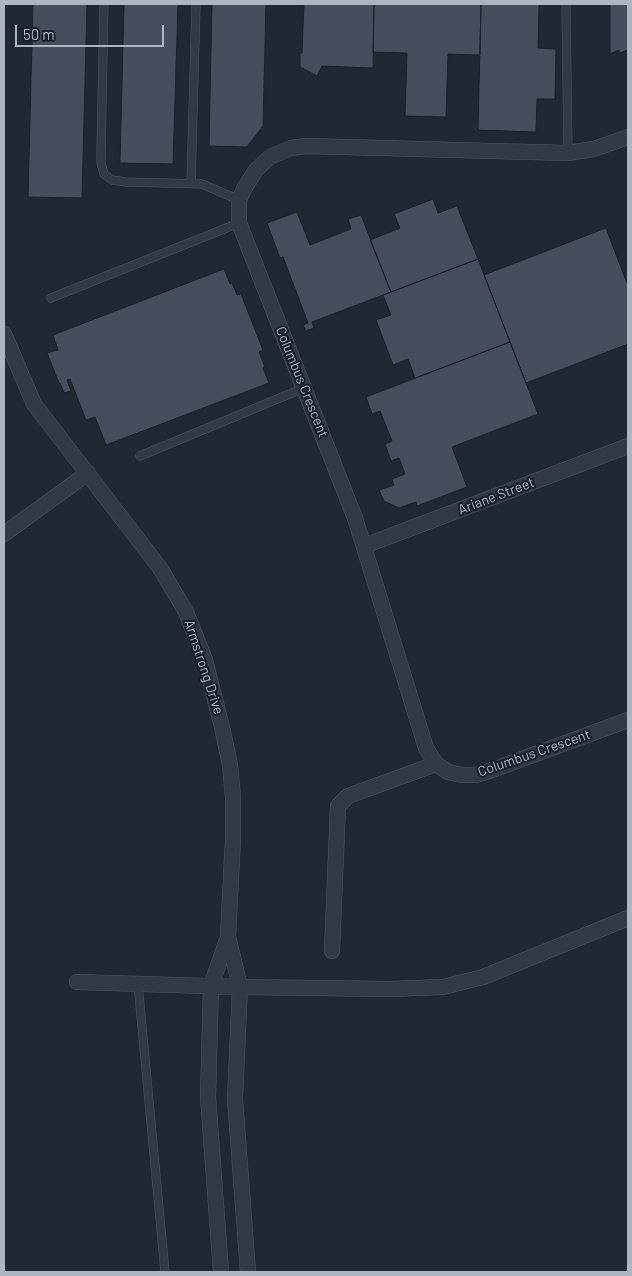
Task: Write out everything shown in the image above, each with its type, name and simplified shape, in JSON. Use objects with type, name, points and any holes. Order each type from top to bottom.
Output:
[{"type":"street","name":"Columbus Crescent","points":[[628,137],[594,149],[568,153],[306,146],[290,148],[270,157],[256,170],[239,200],[239,223],[355,518],[426,748],[436,764],[448,772],[476,775],[628,720]]},
{"type":"street","name":"Armstrong Drive","points":[[4,334],[34,404],[160,568],[186,612],[204,660],[230,765],[233,797],[233,840],[228,936]]},
{"type":"street","name":"Ariane Street","points":[[364,546],[628,446]]},
{"type":"street","points":[[4,534],[88,473]]},
{"type":"street","points":[[332,951],[338,806],[348,796],[436,764]]},
{"type":"street","points":[[77,982],[240,987],[390,989],[443,987],[483,977],[628,918]]},
{"type":"street","points":[[221,1272],[208,1097],[211,986],[228,936]]},
{"type":"street","points":[[228,936],[240,987],[235,1099],[248,1272]]},
{"type":"lane","points":[[104,4],[101,153],[101,164],[104,174],[112,180],[126,182],[191,182],[202,184],[239,200]]},
{"type":"lane","points":[[191,182],[196,4]]},
{"type":"lane","points":[[566,4],[568,153]]},
{"type":"lane","points":[[51,298],[239,223]]},
{"type":"lane","points":[[140,456],[304,388]]},
{"type":"lane","points":[[138,984],[165,1272]]},
{"type":"building","points":[[33,4],[87,4],[82,198],[28,197]]},
{"type":"building","points":[[124,4],[178,4],[173,164],[120,163]]},
{"type":"building","points":[[212,4],[266,4],[263,126],[247,147],[209,146]]},
{"type":"building","points":[[304,4],[374,4],[373,68],[322,66],[317,76],[302,68],[300,66],[300,53],[302,53]]},
{"type":"building","points":[[374,4],[481,4],[480,55],[448,54],[446,117],[405,116],[407,53],[373,52]]},
{"type":"building","points":[[481,4],[539,4],[538,48],[556,49],[555,99],[537,99],[536,132],[478,130]]},
{"type":"building","points":[[610,4],[628,4],[628,50],[620,53],[619,50],[610,54]]},
{"type":"building","points":[[433,199],[438,213],[457,206],[478,259],[391,292],[370,240],[400,228],[394,214]]},
{"type":"building","points":[[297,212],[310,245],[351,229],[348,219],[361,215],[391,292],[312,322],[314,328],[306,331],[303,325],[308,323],[283,257],[280,258],[267,223]]},
{"type":"building","points":[[606,228],[628,286],[628,344],[526,383],[484,275]]},
{"type":"building","points":[[478,259],[510,342],[415,378],[408,359],[393,365],[376,320],[391,315],[383,295]]},
{"type":"building","points":[[224,269],[237,295],[241,294],[263,350],[259,352],[269,383],[106,445],[95,417],[86,420],[70,379],[67,380],[71,391],[64,393],[59,383],[47,353],[58,350],[53,335]]},
{"type":"building","points":[[510,342],[538,414],[452,447],[467,487],[417,506],[416,502],[399,508],[384,501],[379,490],[394,485],[392,479],[405,474],[399,458],[391,461],[385,444],[392,441],[380,411],[372,414],[366,397]]}]
